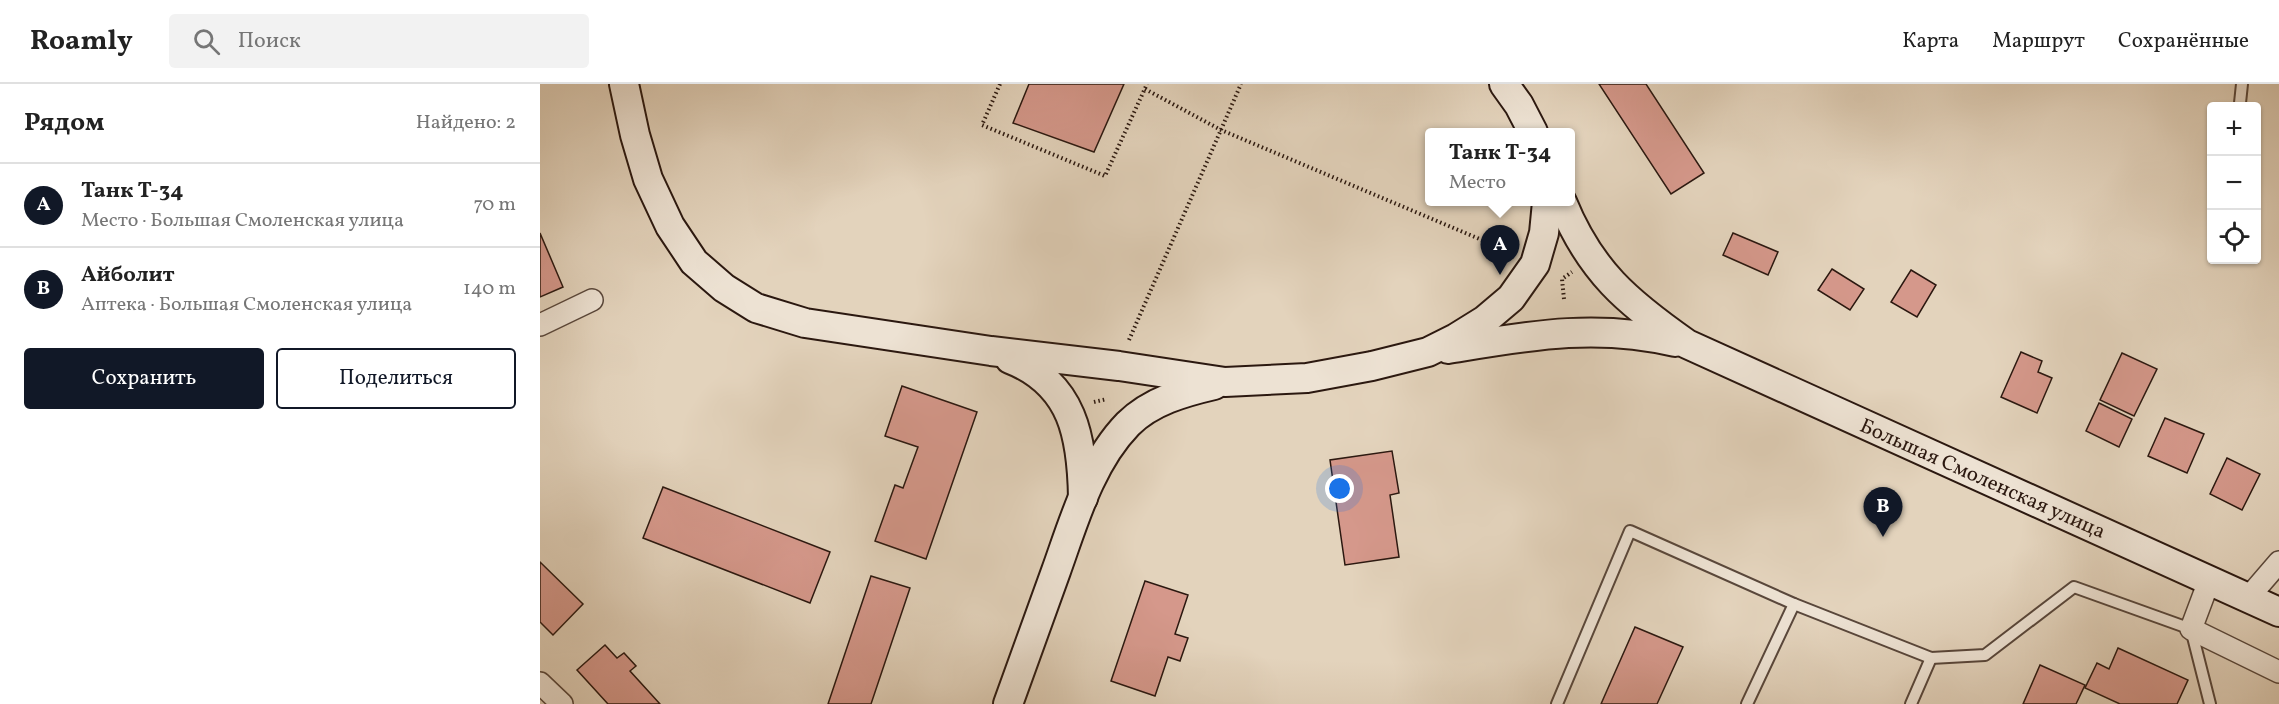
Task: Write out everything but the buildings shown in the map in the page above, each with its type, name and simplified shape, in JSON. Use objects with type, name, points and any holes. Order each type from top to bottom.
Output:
[{"type":"main road","points":[[624,84],[634,135],[648,179],[670,226],[694,262],[724,288],[756,308],[806,323],[991,351],[1119,366],[1225,382]]},
{"type":"main road","points":[[1504,84],[1519,105],[1531,128]]},
{"type":"main road","points":[[1008,704],[1083,498],[1112,443],[1130,422],[1158,403],[1183,392],[1225,382],[1307,378],[1372,366],[1428,352],[1485,320],[1511,298],[1535,264],[1544,233],[1547,206]]},
{"type":"main road","name":"Большая Смоленская улица","points":[[1564,206],[1573,230],[1592,260],[1615,288],[1642,313],[1687,344],[2279,612]]},
{"type":"main road","name":"Большая Смоленская улица","points":[[1428,352],[1568,332],[1608,331],[1642,334],[1687,344]]},
{"type":"main road","points":[[991,351],[1019,362],[1041,376],[1070,412],[1079,439],[1083,498]]},
{"type":"street","points":[[540,325],[592,300]]},
{"type":"street","points":[[2248,598],[2279,562]]},
{"type":"street","points":[[2210,581],[2191,628],[2279,672]]},
{"type":"street","points":[[540,683],[562,704]]},
{"type":"lane","points":[[2240,102],[2242,84]]},
{"type":"lane","points":[[1557,704],[1630,531],[1794,604],[1931,658],[1985,655],[2074,587],[2191,628],[2210,704]]},
{"type":"lane","points":[[1747,704],[1794,604]]},
{"type":"lane","points":[[1911,704],[1931,658]]},
{"type":"path","points":[[1000,84],[982,125],[1105,176],[1147,84]]},
{"type":"path","points":[[1125,349],[1241,84]]},
{"type":"path","points":[[1145,90],[1221,129],[1516,254]]},
{"type":"path","points":[[1564,299],[1562,279],[1579,268]]},
{"type":"place","name":"Танк Т-34","points":[[1500,275]]},
{"type":"place","name":"Айболит","points":[[1883,537]]}]
